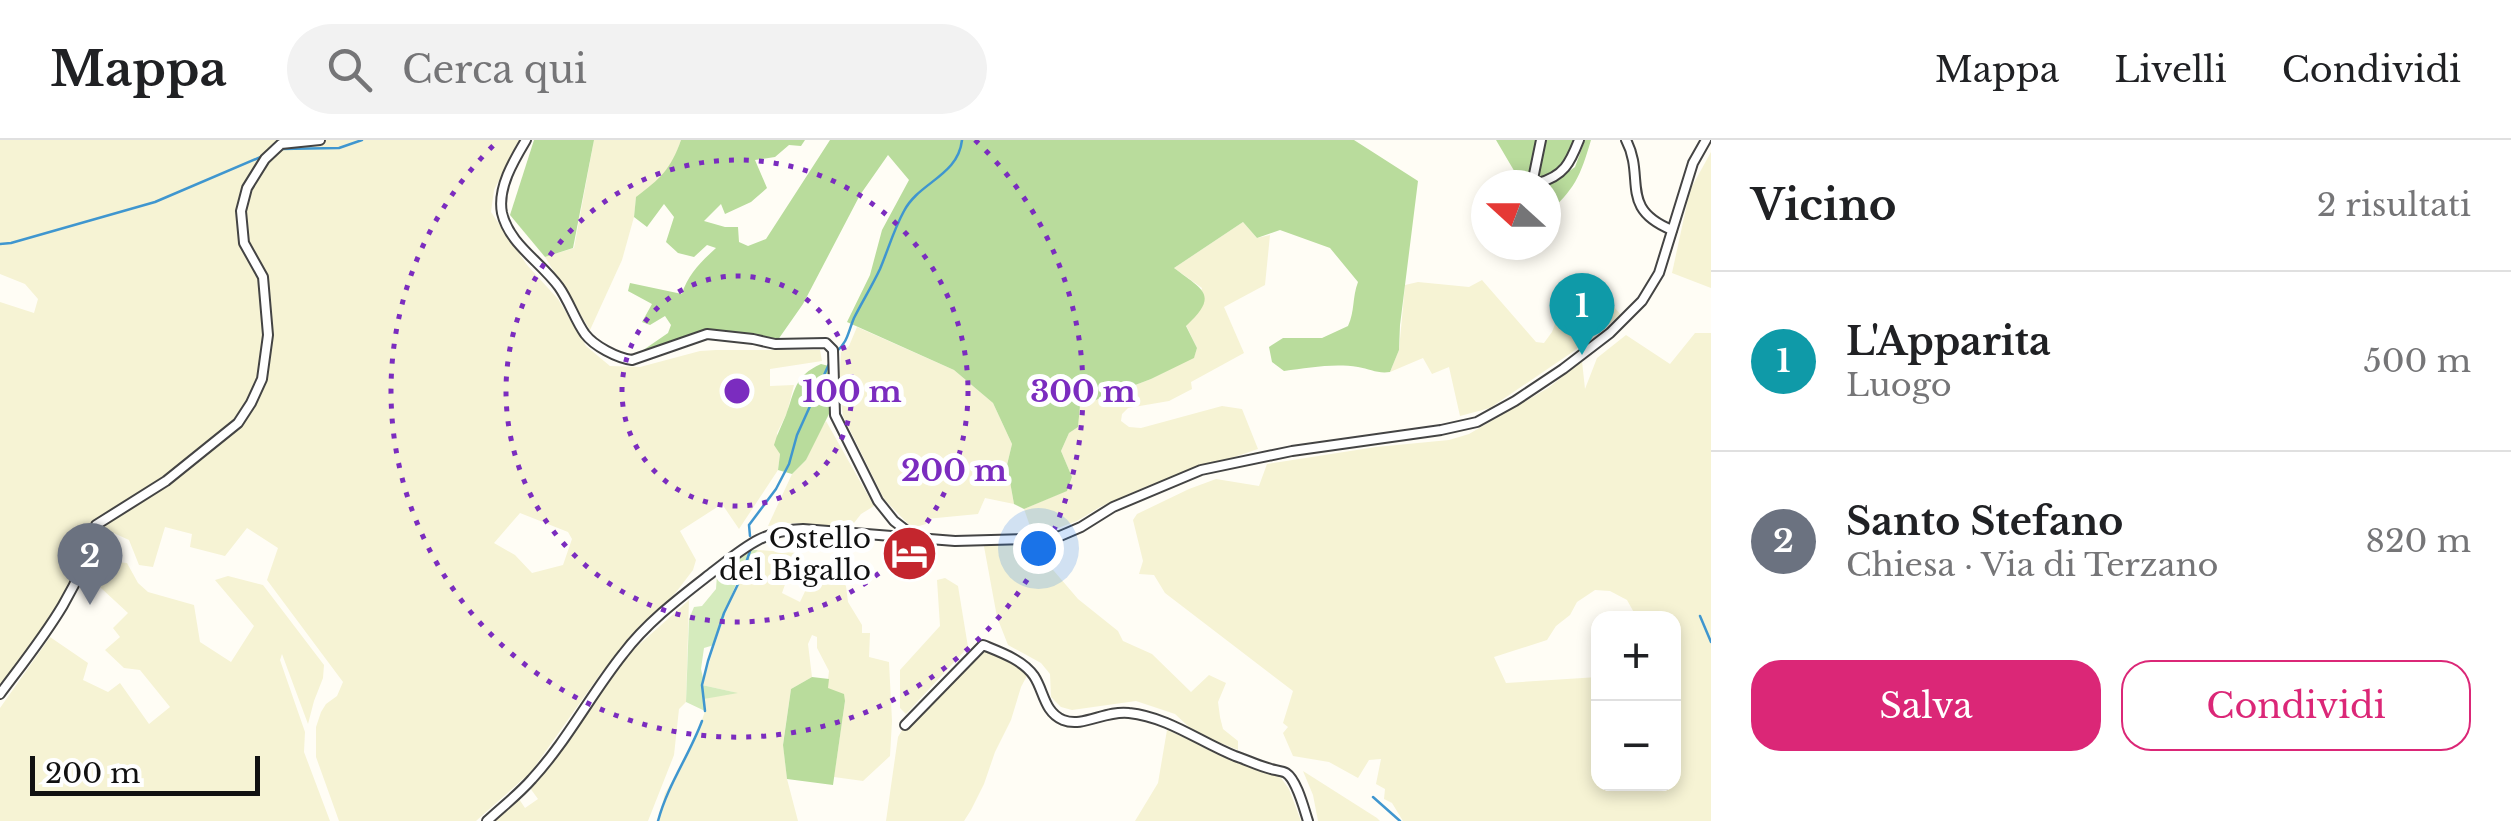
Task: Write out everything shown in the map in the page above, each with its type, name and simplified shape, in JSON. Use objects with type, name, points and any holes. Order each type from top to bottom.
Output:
[{"type":"street","points":[[0,694],[51,628],[82,570],[96,524],[166,481],[238,423],[251,404],[262,379],[268,335],[263,278],[244,243],[241,211],[247,188],[281,144],[320,140]]},
{"type":"street","points":[[526,140],[504,184],[504,218],[526,252],[560,289],[588,339],[619,358],[632,360],[707,334],[775,344],[826,343],[833,350],[835,415],[878,501],[894,521],[918,539]]},
{"type":"street","points":[[1541,140],[1533,179],[1538,183],[1570,164],[1578,140]]},
{"type":"street","points":[[1626,140],[1633,154],[1634,195],[1652,222],[1672,230]]},
{"type":"street","points":[[487,821],[532,780],[625,650],[667,608],[768,533],[802,529],[972,542],[1060,536],[1113,507],[1201,470],[1292,450],[1477,422],[1564,369],[1610,333],[1642,301],[1659,274],[1694,163],[1706,140]]},
{"type":"street","points":[[904,725],[982,645],[1030,670],[1049,708],[1066,722],[1128,713],[1162,720],[1207,745],[1284,772],[1302,800],[1308,821]]},
{"type":"shaded area","points":[[0,140],[519,140],[494,190],[491,212],[527,265],[558,299],[586,346],[610,366],[640,367],[716,350],[820,350],[822,361],[770,369],[770,386],[794,385],[777,433],[778,470],[739,529],[722,504],[680,531],[696,560],[693,570],[601,673],[531,772],[476,821],[339,821],[316,757],[316,727],[321,712],[337,696],[343,682],[267,580],[278,548],[247,528],[225,556],[190,547],[192,534],[165,527],[153,567],[139,565],[129,540],[88,524],[87,553],[46,631],[0,685],[0,302],[34,313],[38,299],[25,284],[0,274]],"holes":[[[520,513],[568,532],[572,539],[563,565],[532,573],[515,555],[494,543]]]},
{"type":"shaded area","points":[[594,140],[681,140],[674,160],[661,178],[636,198],[622,260],[590,330],[545,257],[574,248]]},
{"type":"shaded area","points":[[1711,152],[1711,288],[1672,273],[1690,190]]},
{"type":"shaded area","points":[[1243,222],[1257,238],[1270,235],[1265,285],[1224,307],[1244,353],[1191,382],[1192,389],[1169,401],[1128,408],[1121,421],[1129,427],[1141,428],[1222,406],[1242,409],[1258,449],[1145,487],[1058,528],[1032,532],[1024,509],[1068,490],[1072,477],[1061,451],[1069,433],[1078,427],[1080,406],[1151,379],[1194,357],[1197,348],[1186,325],[1193,319],[1202,288],[1174,268]]},
{"type":"shaded area","points":[[1482,280],[1536,342],[1544,343],[1552,332],[1557,319],[1551,298],[1565,284],[1590,316],[1609,301],[1621,315],[1490,408],[1460,416],[1449,367],[1432,374],[1423,358],[1390,372],[1399,350],[1405,285],[1418,282],[1469,287]]},
{"type":"shaded area","points":[[857,327],[954,370],[993,403],[1012,444],[1007,465],[1014,504],[985,498],[978,514],[926,519],[926,524],[912,528],[884,499],[843,416],[839,386],[841,352],[849,346]]},
{"type":"shaded area","points":[[1695,333],[1711,333],[1711,821],[1403,821],[1392,803],[1384,799],[1385,789],[1376,784],[1381,759],[1369,760],[1358,778],[1329,762],[1293,756],[1283,733],[1288,727],[1283,723],[1293,691],[1165,593],[1154,575],[1139,574],[1143,561],[1133,520],[1137,514],[1216,479],[1259,486],[1267,464],[1469,434],[1548,388],[1582,361],[1585,389],[1597,358],[1626,335],[1670,364]]},
{"type":"shaded area","points":[[826,421],[874,506],[850,528],[795,523],[768,526],[792,474],[806,460]]},
{"type":"shaded area","points":[[1044,537],[1048,564],[1078,599],[1118,631],[1123,641],[1152,654],[1191,692],[1209,675],[1226,683],[1218,702],[1220,717],[1223,729],[1238,741],[1238,750],[1189,727],[1175,714],[1136,701],[1072,710],[1061,707],[1051,697],[1050,674],[1041,663],[1008,645],[997,617],[983,541]]},
{"type":"shaded area","points":[[758,550],[796,553],[782,593],[800,602],[808,585],[814,587],[829,565],[846,586],[848,602],[862,625],[862,633],[870,633],[869,657],[889,662],[890,756],[863,781],[834,777],[845,701],[827,688],[829,671],[817,648],[817,637],[812,635],[808,644],[812,677],[791,689],[783,744],[798,821],[658,821],[665,793],[701,723],[704,699],[733,692],[702,685],[728,604],[747,560]]},
{"type":"shaded area","points":[[96,560],[127,563],[148,592],[194,605],[200,642],[231,662],[254,626],[215,580],[228,576],[263,585],[324,665],[308,724],[282,654],[280,660],[305,732],[304,752],[330,821],[0,821],[0,708],[50,637],[88,663],[83,680],[108,692],[120,683],[149,724],[170,707],[140,670],[124,668],[105,650],[120,637],[113,628],[128,613],[88,576]]},
{"type":"shaded area","points":[[945,578],[958,586],[968,647],[906,714],[900,708],[900,670],[940,626],[937,580]]},
{"type":"shaded area","points":[[689,600],[686,702],[679,709],[674,755],[648,821],[495,821],[519,799],[525,808],[538,799],[530,788],[551,766],[621,663]]},
{"type":"shaded area","points":[[983,645],[1030,670],[971,810],[964,821],[886,821],[898,737],[905,725]]},
{"type":"shaded area","points":[[1167,730],[1281,778],[1301,821],[1135,821],[1158,783]]},
{"type":"shaded area","points":[[1303,771],[1377,818],[1380,821],[1318,821]]},
{"type":"green space","points":[[534,140],[594,140],[573,248],[545,257],[510,215]]},
{"type":"green space","points":[[681,140],[805,140],[801,146],[789,145],[775,157],[755,160],[767,188],[751,202],[725,214],[721,204],[704,221],[738,227],[739,242],[748,246],[766,239],[830,140],[1354,140],[1418,181],[1399,350],[1390,372],[1339,366],[1284,371],[1272,362],[1269,347],[1283,338],[1322,338],[1348,326],[1358,282],[1330,248],[1280,230],[1257,238],[1243,222],[1174,268],[1199,287],[1205,299],[1186,326],[1197,348],[1194,358],[1080,406],[1078,427],[1069,433],[1061,451],[1072,477],[1067,491],[1024,509],[1014,504],[1007,465],[1012,444],[993,403],[954,370],[847,322],[870,275],[882,230],[909,180],[888,155],[860,195],[803,304],[775,344],[707,334],[647,356],[639,353],[668,333],[671,325],[665,316],[650,325],[642,322],[652,304],[628,291],[630,283],[682,294],[691,274],[716,248],[707,245],[694,257],[678,253],[666,242],[674,217],[664,204],[647,227],[634,217],[636,197],[664,173]]},
{"type":"green space","points":[[1496,140],[1579,140],[1570,164],[1561,171],[1514,170]]},
{"type":"green space","points":[[1585,140],[1591,140],[1575,182],[1561,201],[1561,177],[1575,167]]},
{"type":"green space","points":[[821,364],[833,367],[834,404],[806,460],[792,474],[778,470],[780,454],[774,445],[794,391],[805,374]]},
{"type":"green space","points":[[752,550],[758,550],[738,581],[714,645],[704,648],[701,669],[702,685],[738,693],[704,699],[705,711],[686,702],[689,619],[694,607],[702,606],[716,589],[717,575]]},
{"type":"green space","points":[[812,677],[829,679],[828,688],[844,694],[833,785],[787,779],[783,745],[791,689]]},
{"type":"waterway","points":[[280,149],[339,148],[362,140]]},
{"type":"waterway","points":[[836,352],[880,269],[904,211],[946,171],[962,140]]},
{"type":"waterway","points":[[0,244],[155,202],[263,156]]},
{"type":"waterway","points":[[750,536],[749,525],[789,464],[797,435],[829,364]]},
{"type":"waterway","points":[[705,711],[702,685],[708,661],[751,548]]},
{"type":"waterway","points":[[1700,616],[1711,642]]},
{"type":"waterway","points":[[658,821],[702,721]]},
{"type":"waterway","points":[[1373,797],[1400,821]]},
{"type":"place","name":"L'Apparita","points":[[1582,355]]},
{"type":"place","name":"Ostello del Bigallo","points":[[910,554]]},
{"type":"place","name":"Santo Stefano","points":[[90,605]]}]
